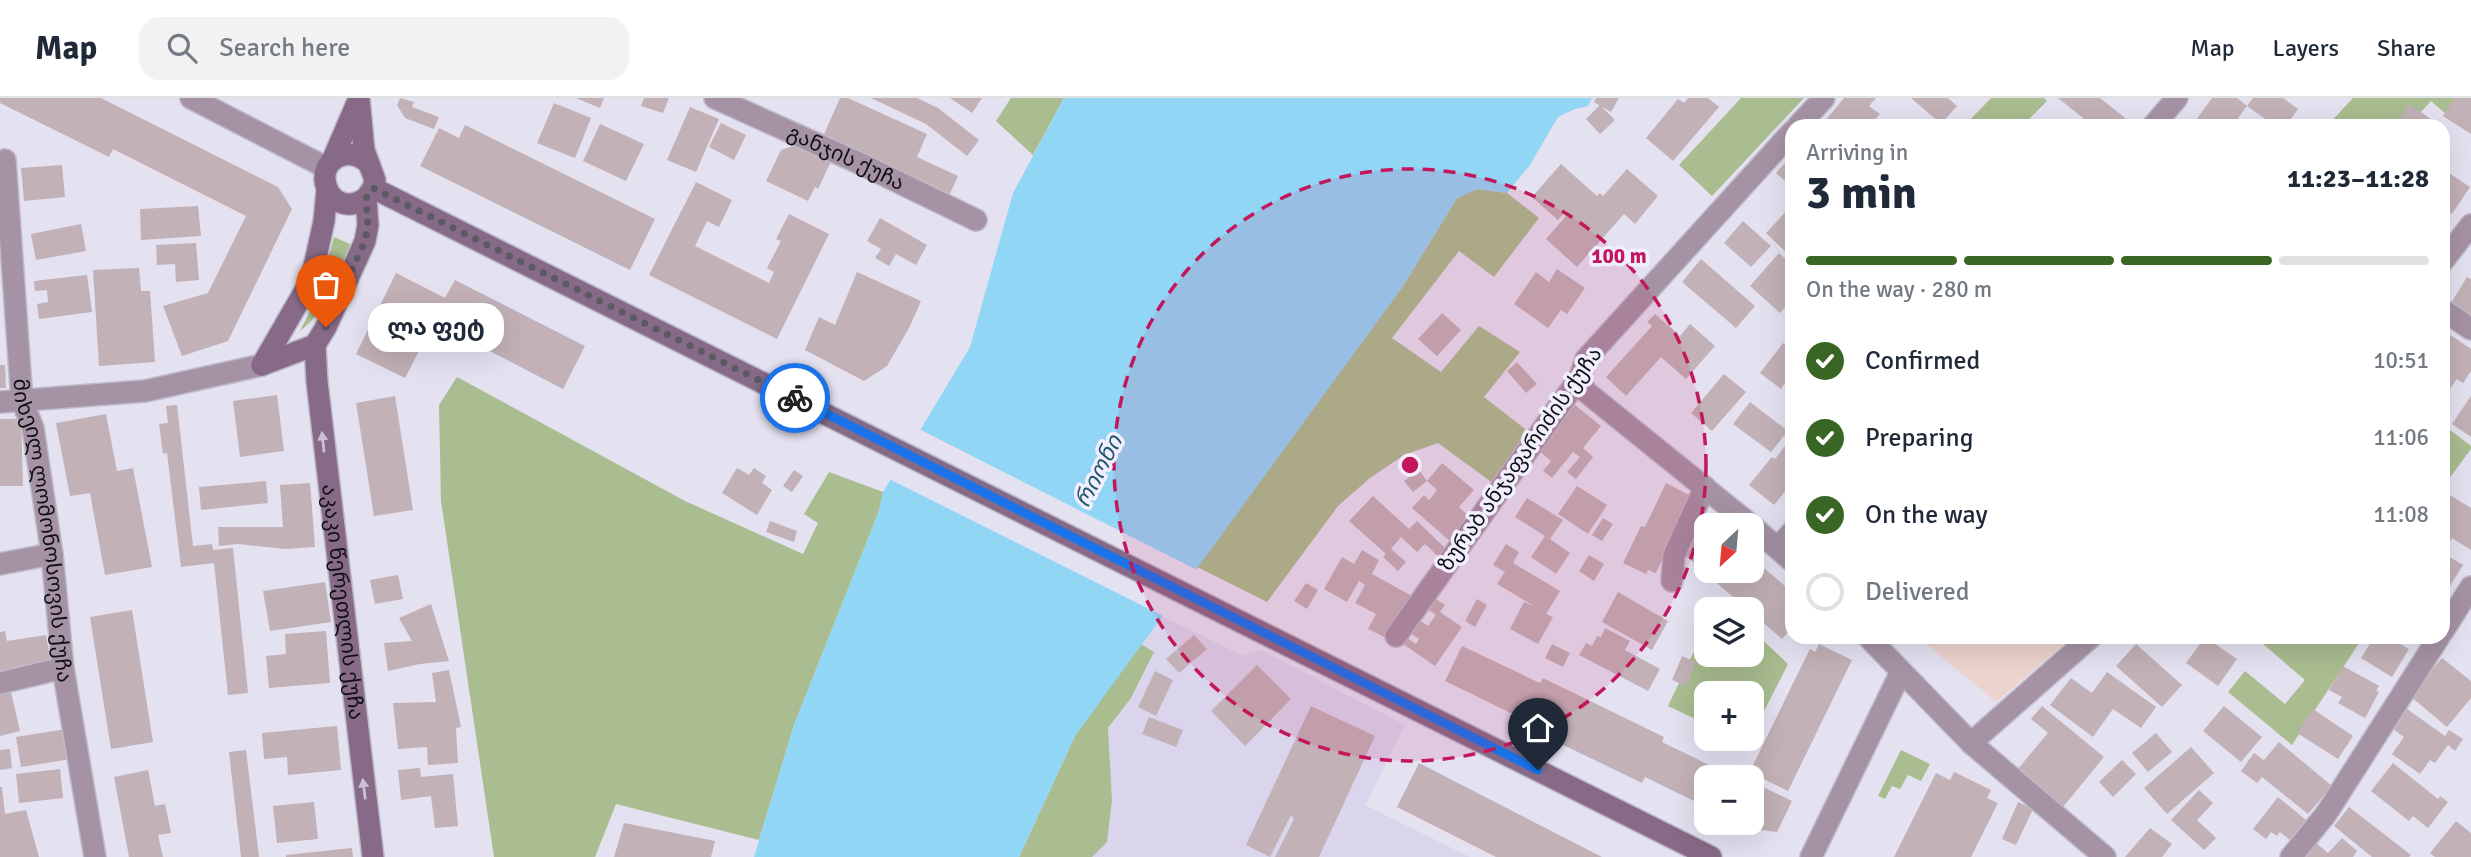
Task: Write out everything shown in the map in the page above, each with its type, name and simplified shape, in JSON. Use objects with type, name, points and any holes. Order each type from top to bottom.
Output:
[{"type":"main road","points":[[262,365],[311,280],[324,221],[328,173],[359,98]]},
{"type":"main road","points":[[262,365],[315,345],[326,327],[365,241],[370,193],[375,180],[364,150],[359,98]]},
{"type":"main road","points":[[328,173],[347,154],[355,155],[369,164]]},
{"type":"main road","points":[[328,173],[341,203],[354,204],[370,193]]},
{"type":"main road","points":[[370,193],[864,433],[1711,857]]},
{"type":"main road","name":"აკაკი წერეთლის ქუჩა","points":[[315,345],[318,394],[373,857]]},
{"type":"street","points":[[191,98],[328,173]]},
{"type":"street","name":"განჯის ქუჩა","points":[[715,98],[742,103],[976,220]]},
{"type":"street","points":[[1804,119],[1824,98]]},
{"type":"street","points":[[2159,119],[2177,98]]},
{"type":"street","name":"ზურაბ ანჯაფარიძის ქუჩა","points":[[1396,636],[1580,377],[1586,359],[1785,140]]},
{"type":"street","name":"მიხეილ ლომონოსოვის ქუჩა","points":[[5,160],[22,401],[33,428],[52,554],[62,668],[95,857]]},
{"type":"street","points":[[2450,252],[2471,225]]},
{"type":"street","points":[[2450,314],[2471,328]]},
{"type":"street","points":[[0,402],[145,391],[262,365]]},
{"type":"street","points":[[1580,377],[1585,391],[1736,513]]},
{"type":"street","points":[[1672,581],[1674,555],[1705,487]]},
{"type":"street","points":[[1764,534],[1785,546]]},
{"type":"street","points":[[0,564],[52,554]]},
{"type":"street","points":[[2450,620],[2471,587]]},
{"type":"street","points":[[1875,644],[1971,743],[2105,857]]},
{"type":"street","points":[[1971,743],[2083,644]]},
{"type":"street","points":[[2291,857],[2326,814],[2435,644]]},
{"type":"street","points":[[0,683],[62,668]]},
{"type":"street","points":[[1811,857],[1901,672]]},
{"type":"shaded area","points":[[1161,616],[1241,655],[1261,650],[1405,725],[1365,805],[1470,857],[1092,857],[1107,842],[1112,800],[1108,728],[1131,698],[1154,652],[1141,644]]},
{"type":"shaded area","points":[[1926,644],[2064,644],[1996,702]]},
{"type":"green space","points":[[1011,98],[1064,98],[1033,155],[996,121]]},
{"type":"green space","points":[[1741,98],[1804,98],[1712,196],[1679,165]]},
{"type":"green space","points":[[1991,98],[2044,98],[2047,101],[2029,119],[1971,119]]},
{"type":"green space","points":[[2353,98],[2461,98],[2446,114],[2431,101],[2414,119],[2334,119]]},
{"type":"green space","points":[[1477,189],[1507,193],[1539,218],[1494,277],[1459,251],[1392,338],[1441,372],[1479,326],[1520,352],[1484,397],[1538,439],[1501,489],[1438,443],[1404,455],[1370,478],[1338,506],[1267,602],[1197,567],[1403,286],[1457,198]]},
{"type":"green space","points":[[334,237],[350,244],[325,303],[300,331],[319,293]]},
{"type":"green space","points":[[457,377],[685,501],[803,554],[818,523],[804,514],[829,472],[883,492],[879,511],[794,725],[759,840],[616,804],[595,857],[494,857],[441,501],[439,405]]},
{"type":"green space","points":[[2450,430],[2471,446],[2450,478]]},
{"type":"green space","points":[[1764,641],[1788,664],[1764,711],[1764,681],[1694,681],[1694,718],[1668,706],[1694,651],[1694,667],[1764,667]]},
{"type":"green space","points":[[1141,644],[1154,652],[1131,698],[1108,728],[1112,800],[1107,842],[1092,857],[1019,857],[1075,736]]},
{"type":"green space","points":[[2263,644],[2358,644],[2292,745],[2228,692],[2245,671],[2285,704],[2305,680]]},
{"type":"green space","points":[[1901,750],[1930,764],[1921,781],[1908,775],[1900,789],[1892,786],[1885,799],[1878,796]]},
{"type":"water","name":"რიონი","points":[[1064,98],[1592,98],[1588,106],[1558,117],[1530,165],[1507,193],[1477,189],[1457,198],[1403,286],[1075,736],[1019,857],[754,857],[794,725],[879,511],[883,492],[970,347],[1013,193]]},
{"type":"pier","points":[[917,428],[1199,571],[1165,617],[887,478]]},
{"type":"building","points":[[0,98],[101,98],[278,187],[292,209],[228,341],[182,356],[163,306],[208,293],[246,216],[113,149],[109,157],[0,103]]},
{"type":"building","points":[[400,98],[414,102],[412,107],[439,117],[434,129],[405,118],[397,105]]},
{"type":"building","points":[[576,98],[604,98],[600,108]]},
{"type":"building","points":[[644,98],[669,98],[663,113],[641,106]]},
{"type":"building","points":[[840,98],[848,98],[927,134],[917,157],[958,176],[948,198],[821,141]]},
{"type":"building","points":[[871,98],[917,98],[938,108],[979,140],[967,156],[926,124]]},
{"type":"building","points":[[950,98],[982,98],[972,113]]},
{"type":"building","points":[[1596,98],[1619,98],[1611,112],[1594,102]]},
{"type":"building","points":[[1688,98],[1708,98],[1719,107],[1673,161],[1646,138],[1678,99],[1684,103]]},
{"type":"building","points":[[1844,98],[1876,98],[1869,106],[1880,114],[1875,119],[1827,119]]},
{"type":"building","points":[[1911,98],[1948,98],[1957,106],[1945,119],[1935,119]]},
{"type":"building","points":[[2058,98],[2100,98],[2125,118],[2124,119],[2084,119]]},
{"type":"building","points":[[2212,98],[2237,98],[2247,106],[2239,119],[2197,119]]},
{"type":"building","points":[[2253,98],[2283,98],[2298,109],[2291,119],[2265,119],[2247,106]]},
{"type":"building","points":[[2455,98],[2471,98],[2471,134],[2450,119],[2443,116]]},
{"type":"building","points":[[554,103],[591,118],[575,158],[537,143]]},
{"type":"building","points":[[2409,104],[2431,119],[2399,119]]},
{"type":"building","points":[[1600,105],[1615,120],[1600,134],[1586,119]]},
{"type":"building","points":[[690,107],[719,119],[696,172],[667,160]]},
{"type":"building","points":[[721,123],[746,135],[734,160],[709,147]]},
{"type":"building","points":[[600,124],[644,144],[626,181],[583,161]]},
{"type":"building","points":[[465,125],[655,219],[630,270],[420,166],[439,128],[459,138]]},
{"type":"building","points":[[800,144],[832,159],[818,189],[815,187],[808,201],[766,181],[781,150]]},
{"type":"building","points":[[1785,163],[1785,181],[1776,173]]},
{"type":"building","points":[[1561,164],[1597,196],[1600,193],[1603,196],[1627,169],[1658,196],[1635,224],[1624,214],[1577,267],[1546,239],[1566,216],[1563,214],[1558,220],[1532,197]]},
{"type":"building","points":[[62,165],[65,197],[24,201],[21,168]]},
{"type":"building","points":[[2450,174],[2470,187],[2452,214],[2450,213]]},
{"type":"building","points":[[696,182],[732,200],[719,227],[707,221],[695,246],[769,283],[774,272],[767,268],[781,241],[776,239],[789,214],[829,234],[777,339],[649,275]]},
{"type":"building","points":[[198,206],[201,236],[141,240],[140,209]]},
{"type":"building","points":[[1785,213],[1785,251],[1766,233]]},
{"type":"building","points":[[880,218],[927,245],[916,265],[896,254],[889,266],[875,258],[881,249],[867,241]]},
{"type":"building","points":[[1743,221],[1771,246],[1751,267],[1724,243]]},
{"type":"building","points":[[81,224],[86,251],[36,260],[31,234]]},
{"type":"building","points":[[196,243],[199,280],[176,282],[175,264],[157,265],[156,245]]},
{"type":"building","points":[[1779,253],[1785,259],[1785,308],[1780,313],[1750,286]]},
{"type":"building","points":[[1701,259],[1755,306],[1736,328],[1682,282]]},
{"type":"building","points":[[139,268],[141,291],[150,291],[155,362],[99,366],[93,270]]},
{"type":"building","points":[[1557,269],[1585,288],[1567,314],[1561,310],[1548,328],[1514,304],[1536,272],[1549,282]]},
{"type":"building","points":[[857,272],[921,301],[887,366],[864,381],[805,350],[819,317],[835,325]]},
{"type":"building","points":[[396,273],[445,298],[455,280],[585,346],[563,389],[434,322],[405,378],[356,354]]},
{"type":"building","points":[[87,275],[92,312],[39,319],[37,304],[48,302],[47,290],[35,291],[34,281]]},
{"type":"building","points":[[2467,277],[2471,279],[2471,322],[2450,309]]},
{"type":"building","points":[[1442,313],[1461,330],[1437,356],[1418,339]]},
{"type":"building","points":[[1655,314],[1680,336],[1690,324],[1715,346],[1686,379],[1661,357],[1626,396],[1606,377],[1652,326],[1647,322]]},
{"type":"building","points":[[2450,335],[2471,349],[2471,371],[2463,383],[2457,379],[2450,389]]},
{"type":"building","points":[[1783,343],[1785,345],[1785,383],[1781,389],[1760,373]]},
{"type":"building","points":[[1517,362],[1537,384],[1526,393],[1507,371]]},
{"type":"building","points":[[0,365],[5,365],[6,388],[0,388]]},
{"type":"building","points":[[1724,374],[1746,392],[1712,431],[1691,413]]},
{"type":"building","points":[[277,395],[284,451],[240,457],[233,401]]},
{"type":"building","points":[[395,396],[413,510],[374,516],[356,403]]},
{"type":"building","points":[[2471,396],[2471,437],[2452,424]]},
{"type":"building","points":[[1750,402],[1785,429],[1785,435],[1771,452],[1733,424]]},
{"type":"building","points":[[177,405],[193,546],[212,544],[213,550],[233,548],[248,693],[228,695],[214,563],[181,567],[167,453],[163,454],[159,424],[168,423],[166,406]]},
{"type":"building","points":[[1575,405],[1601,426],[1583,448],[1593,457],[1576,479],[1567,472],[1580,457],[1573,452],[1552,478],[1543,471],[1551,461],[1539,451]]},
{"type":"building","points":[[106,414],[117,471],[133,468],[152,567],[105,575],[90,493],[70,496],[56,423]]},
{"type":"building","points":[[0,419],[21,419],[23,486],[0,486]]},
{"type":"building","points":[[1785,446],[1785,492],[1774,505],[1749,485],[1772,457],[1775,459]]},
{"type":"building","points":[[1442,463],[1474,490],[1459,507],[1471,518],[1451,542],[1412,508],[1424,495],[1429,500],[1437,490],[1427,481]]},
{"type":"building","points":[[737,468],[749,475],[754,468],[766,476],[762,483],[772,490],[757,515],[722,493]]},
{"type":"building","points":[[794,470],[803,476],[792,492],[783,486]]},
{"type":"building","points":[[1419,470],[1427,481],[1413,492],[1404,481]]},
{"type":"building","points":[[266,481],[268,503],[201,510],[199,487]]},
{"type":"building","points":[[310,483],[315,547],[285,549],[238,544],[219,546],[218,527],[283,527],[280,485]]},
{"type":"building","points":[[1666,483],[1693,497],[1656,573],[1648,570],[1646,574],[1623,563],[1641,526],[1645,527]]},
{"type":"building","points":[[1577,486],[1607,505],[1588,534],[1558,514]]},
{"type":"building","points":[[2450,495],[2471,508],[2471,550],[2452,538],[2450,541]]},
{"type":"building","points":[[1373,496],[1409,529],[1417,521],[1447,550],[1440,558],[1425,544],[1417,552],[1401,537],[1391,549],[1406,562],[1398,571],[1383,557],[1386,554],[1349,521]]},
{"type":"building","points":[[1527,498],[1563,520],[1550,539],[1570,553],[1556,574],[1531,557],[1545,536],[1515,517]]},
{"type":"building","points":[[1603,518],[1613,524],[1602,541],[1592,535]]},
{"type":"building","points":[[770,521],[797,531],[794,542],[766,532]]},
{"type":"building","points":[[1694,534],[1694,563],[1680,551]]},
{"type":"building","points":[[1506,544],[1519,552],[1513,563],[1560,591],[1546,614],[1553,617],[1538,644],[1510,629],[1524,602],[1534,606],[1497,584],[1505,572],[1493,565]]},
{"type":"building","points":[[1362,550],[1379,560],[1372,574],[1412,596],[1388,639],[1368,629],[1376,614],[1355,603],[1365,585],[1359,581],[1347,602],[1324,589],[1342,557],[1354,564]]},
{"type":"building","points":[[1589,555],[1604,564],[1594,581],[1579,571]]},
{"type":"building","points":[[2450,557],[2463,565],[2450,586]]},
{"type":"building","points":[[1764,568],[1785,586],[1785,636],[1782,639],[1764,623],[1764,597],[1733,597],[1717,583],[1764,583]]},
{"type":"building","points":[[398,575],[403,599],[375,604],[370,580]]},
{"type":"building","points":[[325,582],[331,622],[270,631],[263,591]]},
{"type":"building","points":[[1306,583],[1318,590],[1307,609],[1294,601]]},
{"type":"building","points":[[1618,592],[1668,621],[1652,650],[1602,622]]},
{"type":"building","points":[[1431,596],[1445,605],[1440,612],[1462,627],[1435,666],[1403,644],[1407,638],[1416,644],[1419,639],[1407,631],[1416,618],[1428,626],[1436,615],[1423,606]]},
{"type":"building","points":[[1477,599],[1487,605],[1475,627],[1465,621]]},
{"type":"building","points":[[431,604],[449,661],[388,671],[384,643],[412,641],[399,618]]},
{"type":"building","points":[[132,610],[153,742],[111,749],[90,617]]},
{"type":"building","points":[[1605,628],[1630,641],[1625,650],[1660,669],[1648,691],[1579,655],[1586,643],[1592,646],[1597,636],[1601,637]]},
{"type":"building","points":[[5,631],[7,641],[46,635],[51,663],[0,671],[0,632]]},
{"type":"building","points":[[326,631],[330,683],[269,688],[266,656],[286,654],[285,634]]},
{"type":"building","points":[[1194,635],[1207,649],[1179,673],[1166,659]]},
{"type":"building","points":[[1552,644],[1570,653],[1563,667],[1545,658]]},
{"type":"building","points":[[1819,644],[1852,660],[1788,791],[1764,779],[1764,765],[1753,765],[1760,751],[1764,751],[1764,743],[1810,649],[1815,652]]},
{"type":"building","points":[[2136,644],[2182,685],[2162,707],[2116,666]]},
{"type":"building","points":[[2200,644],[2215,644],[2237,659],[2218,686],[2186,663]]},
{"type":"building","points":[[2370,644],[2400,644],[2409,649],[2392,677],[2361,658]]},
{"type":"building","points":[[1462,646],[1540,683],[1543,678],[1664,737],[1662,742],[1709,765],[1694,765],[1694,801],[1645,777],[1642,783],[1520,724],[1523,719],[1445,681]]},
{"type":"building","points":[[1682,656],[1694,661],[1686,686],[1672,680]]},
{"type":"building","points":[[2442,658],[2471,681],[2471,698],[2447,727],[2410,696]]},
{"type":"building","points":[[1257,665],[1291,699],[1245,746],[1211,711]]},
{"type":"building","points":[[2343,666],[2379,686],[2376,691],[2379,692],[2365,718],[2338,703],[2342,697],[2329,690]]},
{"type":"building","points":[[449,670],[461,727],[456,728],[458,763],[428,765],[427,747],[398,749],[393,703],[436,702],[432,673]]},
{"type":"building","points":[[1155,671],[1173,680],[1156,716],[1138,707]]},
{"type":"building","points":[[2107,672],[2156,707],[2141,728],[2113,709],[2093,737],[2050,705],[2071,678],[2092,693]]},
{"type":"building","points":[[10,688],[20,731],[0,736],[0,691]]},
{"type":"building","points":[[2400,704],[2445,736],[2449,730],[2463,739],[2455,751],[2448,745],[2435,763],[2430,760],[2420,774],[2392,754],[2404,737],[2386,724]]},
{"type":"building","points":[[1311,706],[1375,736],[1319,857],[1275,857],[1294,819],[1291,815],[1270,857],[1246,845]]},
{"type":"building","points":[[2042,706],[2104,757],[2063,807],[2017,770],[2048,733],[2031,719]]},
{"type":"building","points":[[2224,706],[2262,737],[2241,762],[2203,731]]},
{"type":"building","points":[[2313,709],[2353,736],[2338,759],[2297,733]]},
{"type":"building","points":[[1149,717],[1183,730],[1176,747],[1142,734]]},
{"type":"building","points":[[337,726],[341,770],[288,775],[287,757],[264,759],[262,733]]},
{"type":"building","points":[[66,729],[71,759],[21,767],[16,737]]},
{"type":"building","points":[[2156,733],[2172,752],[2148,772],[2132,753]]},
{"type":"building","points":[[2279,742],[2332,786],[2308,814],[2262,777],[2257,783],[2241,771],[2254,753],[2264,760]]},
{"type":"building","points":[[2191,747],[2214,773],[2167,814],[2144,788]]},
{"type":"building","points":[[10,749],[12,768],[0,770],[0,750]]},
{"type":"building","points":[[246,750],[259,857],[241,857],[229,752]]},
{"type":"building","points":[[2122,760],[2136,774],[2113,797],[2099,782]]},
{"type":"building","points":[[1419,763],[1602,857],[1496,857],[1397,807]]},
{"type":"building","points":[[2393,763],[2438,799],[2440,796],[2448,802],[2428,828],[2413,816],[2409,821],[2371,791]]},
{"type":"building","points":[[420,768],[421,777],[453,774],[458,826],[435,828],[431,796],[401,800],[398,770]]},
{"type":"building","points":[[60,769],[63,798],[19,803],[16,774]]},
{"type":"building","points":[[148,770],[155,806],[165,804],[171,833],[158,835],[163,857],[129,857],[114,777]]},
{"type":"building","points":[[1954,772],[1991,790],[1987,798],[1998,803],[1971,857],[1894,857],[1936,773],[1950,780]]},
{"type":"building","points":[[0,787],[5,814],[26,810],[39,857],[0,857]]},
{"type":"building","points":[[1764,787],[1792,801],[1777,832],[1764,830]]},
{"type":"building","points":[[2199,790],[2213,803],[2197,820],[2216,838],[2204,850],[2171,820]]},
{"type":"building","points":[[2278,797],[2306,820],[2290,840],[2280,832],[2277,836],[2271,832],[2266,839],[2253,829]]},
{"type":"building","points":[[314,802],[318,839],[277,843],[273,806]]},
{"type":"building","points":[[2018,802],[2033,809],[2016,845],[2002,839]]},
{"type":"building","points":[[2349,807],[2411,855],[2372,857],[2334,826]]},
{"type":"building","points":[[2456,821],[2471,833],[2471,857],[2435,857],[2430,853]]},
{"type":"building","points":[[624,823],[715,841],[711,857],[614,857]]},
{"type":"building","points":[[2150,828],[2172,844],[2162,857],[2125,857]]},
{"type":"building","points":[[2342,838],[2357,851],[2353,857],[2302,857],[2315,842],[2328,853]]},
{"type":"building","points":[[352,848],[353,857],[286,857],[286,855]]},
{"type":"way so far","points":[[326,327],[365,241],[368,225],[366,198],[373,188],[795,398]]},
{"type":"place","name":"ლა ფეტ","points":[[326,327]]},
{"type":"route","points":[[795,398],[1538,770]]}]
